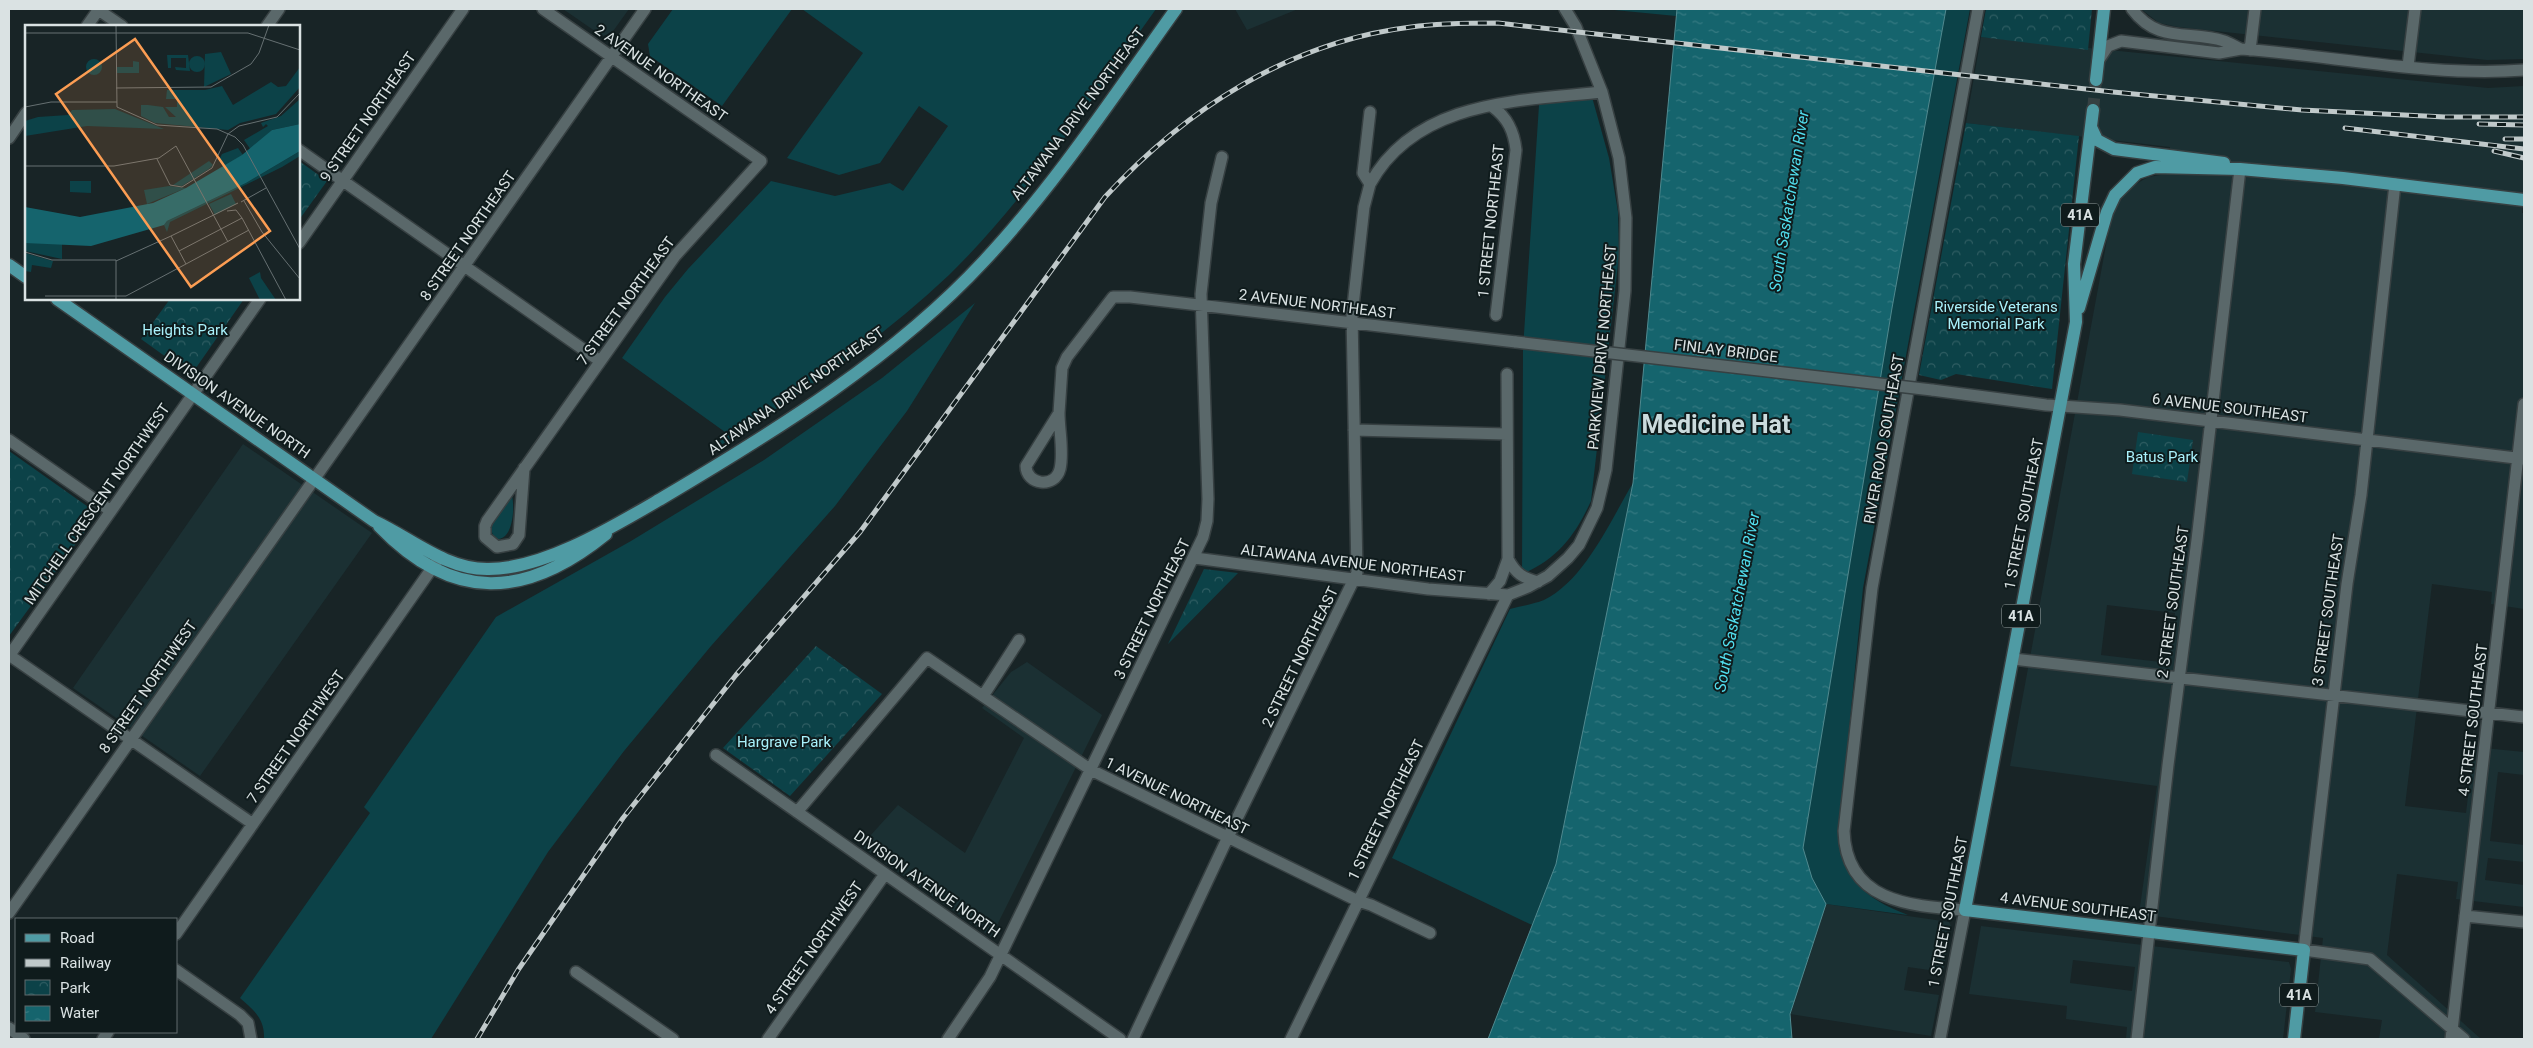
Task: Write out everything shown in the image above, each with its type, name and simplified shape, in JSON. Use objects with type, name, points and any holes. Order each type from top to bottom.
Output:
[{"type":"main road","name":"ALTAWANA DRIVE NORTHEAST","points":[[463,580],[496,584],[540,575],[570,560],[621,522],[713,468],[802,411],[898,340],[958,287],[1010,231],[1063,164],[1176,9]]},
{"type":"main road","points":[[2096,80],[2104,9]]},
{"type":"main road","name":"1 STREET SOUTHEAST","points":[[1965,910],[2076,322],[2074,264],[2093,110]]},
{"type":"main road","points":[[2091,126],[2097,140],[2107,147],[2218,160],[2240,169]]},
{"type":"main road","points":[[2076,322],[2107,212],[2125,183],[2137,173],[2155,167],[2240,169],[2394,184],[2524,200]]},
{"type":"main road","points":[[9,264],[25,276]]},
{"type":"main road","name":"DIVISION AVENUE NORTH","points":[[73,303],[194,393],[374,521],[400,533],[440,557],[466,566]]},
{"type":"main road","name":"DIVISION AVENUE NORTH","points":[[374,521],[395,544],[432,568],[463,580]]},
{"type":"main road","name":"ALTAWANA DRIVE NORTHEAST","points":[[466,566],[499,569],[531,562],[621,522]]},
{"type":"main road","name":"4 AVENUE SOUTHEAST","points":[[1965,910],[2304,950]]},
{"type":"main road","name":"3 STREET SOUTHEAST","points":[[2294,1039],[2304,950]]},
{"type":"street","points":[[88,25],[98,9],[121,25]]},
{"type":"street","points":[[268,25],[279,9]]},
{"type":"street","name":"9 STREET NORTHEAST","points":[[300,242],[463,9]]},
{"type":"street","name":"2 AVENUE NORTHEAST","points":[[543,9],[761,161]]},
{"type":"street","name":"8 STREET NORTHEAST","points":[[313,478],[645,9]]},
{"type":"street","name":"PARKVIEW DRIVE NORTHEAST","points":[[1508,595],[1538,582],[1558,568],[1579,545],[1597,508],[1606,470],[1625,291],[1626,249],[1622,176],[1602,92],[1580,35],[1565,9]]},
{"type":"street","name":"RIVER ROAD SOUTHEAST","points":[[1857,875],[1845,846],[1844,832],[1872,588],[1978,9]]},
{"type":"street","points":[[2132,9],[2148,24],[2166,34],[2223,41],[2246,50]]},
{"type":"street","points":[[2246,50],[2255,9]]},
{"type":"street","points":[[2408,66],[2415,9]]},
{"type":"street","points":[[2098,61],[2108,46],[2121,41],[2219,53],[2246,50],[2408,66],[2494,72],[2524,70]]},
{"type":"street","points":[[1370,184],[1393,152],[1415,134],[1468,110],[1482,106],[1602,92]]},
{"type":"street","name":"1 STREET NORTHEAST","points":[[1493,106],[1501,112],[1512,130],[1516,150],[1496,315]]},
{"type":"street","name":"2 STREET NORTHEAST","points":[[1132,1039],[1357,573],[1352,324],[1364,207],[1370,184],[1363,173],[1370,112]]},
{"type":"street","points":[[9,138],[25,114]]},
{"type":"street","points":[[300,151],[600,361]]},
{"type":"street","name":"3 STREET NORTHEAST","points":[[948,1039],[990,977],[1203,537],[1207,507],[1201,294],[1211,203],[1222,157]]},
{"type":"street","name":"7 STREET NORTHEAST","points":[[524,468],[518,535],[513,544],[497,547],[488,542],[485,526],[524,468],[675,256],[761,161]]},
{"type":"street","name":"2 STREET SOUTHEAST","points":[[2137,1039],[2178,678],[2211,421],[2240,169]]},
{"type":"street","name":"3 STREET SOUTHEAST","points":[[2304,950],[2367,440],[2394,184]]},
{"type":"street","name":"2 AVENUE NORTHEAST","points":[[1059,413],[1062,368],[1067,357],[1113,297],[1516,342]]},
{"type":"street","points":[[194,393],[259,300]]},
{"type":"street","name":"FINLAY BRIDGE","points":[[1516,342],[1932,390]]},
{"type":"street","points":[[1489,594],[1500,581],[1508,559],[1507,374]]},
{"type":"street","name":"6 AVENUE SOUTHEAST","points":[[1932,390],[2061,406],[2211,421],[2521,459]]},
{"type":"street","name":"MITCHELL CRESCENT NORTHWEST","points":[[9,655],[194,393]]},
{"type":"street","name":"4 STREET SOUTHEAST","points":[[2452,1034],[2489,713],[2521,459],[2524,404]]},
{"type":"street","points":[[1059,413],[1060,469],[1056,478],[1051,481],[1036,482],[1029,478],[1026,466],[1059,413]]},
{"type":"street","points":[[1354,430],[1506,434]]},
{"type":"street","points":[[9,440],[111,511]]},
{"type":"street","name":"8 STREET NORTHWEST","points":[[9,913],[313,478]]},
{"type":"street","name":"7 STREET NORTHWEST","points":[[178,931],[440,557]]},
{"type":"street","name":"ALTAWANA AVENUE NORTHEAST","points":[[1194,558],[1428,589],[1508,595]]},
{"type":"street","points":[[1508,559],[1513,569],[1522,577],[1538,582]]},
{"type":"street","name":"1 STREET NORTHEAST","points":[[1291,1039],[1508,595]]},
{"type":"street","points":[[983,696],[1019,640]]},
{"type":"street","points":[[9,655],[253,824]]},
{"type":"street","name":"1 AVENUE NORTHEAST","points":[[797,812],[927,658],[1091,770],[1358,901],[1371,904],[1430,933]]},
{"type":"street","points":[[2013,659],[2524,717]]},
{"type":"street","name":"DIVISION AVENUE NORTH","points":[[716,755],[1120,1039]]},
{"type":"street","name":"4 STREET NORTHWEST","points":[[768,1039],[885,874]]},
{"type":"street","name":"4 AVENUE SOUTHEAST","points":[[1857,875],[1877,893],[1901,903],[1965,910]]},
{"type":"street","name":"1 STREET SOUTHEAST","points":[[1940,1039],[1965,910]]},
{"type":"street","points":[[2465,916],[2524,922]]},
{"type":"street","points":[[2304,950],[2370,959],[2452,1034],[2464,1039]]},
{"type":"street","points":[[178,971],[240,1015],[248,1023],[251,1039]]},
{"type":"street","points":[[576,972],[673,1039]]},
{"type":"shaded area","points":[[563,9],[629,9],[611,34],[602,36]]},
{"type":"shaded area","points":[[1235,9],[1298,9],[1247,30]]},
{"type":"shaded area","points":[[2141,9],[2524,9],[2524,59],[2487,60],[2178,27],[2159,23]]},
{"type":"shaded area","points":[[1981,37],[2488,88],[2524,86],[2524,193],[2522,213],[2524,213],[2524,609],[2491,604],[2492,592],[2432,584],[2405,806],[2466,813],[2474,747],[2524,752],[2524,775],[2498,772],[2490,841],[2524,845],[2524,862],[2488,858],[2485,880],[2524,885],[2524,907],[2456,899],[2458,882],[2397,874],[2387,955],[2481,1039],[2379,1039],[2382,1020],[2315,1012],[2323,938],[2139,914],[2157,786],[2010,766],[2111,218],[2118,200],[2131,187],[2148,177],[2167,174],[2170,147],[1966,123]],"holes":[[[2107,605],[2175,613],[2169,663],[2101,655]]]},
{"type":"shaded area","points":[[243,444],[372,533],[200,776],[73,688]]},
{"type":"shaded area","points":[[1027,662],[1102,715],[991,937],[861,846],[898,805],[965,853],[1024,738],[982,708],[1011,672]]},
{"type":"shaded area","points":[[1826,904],[1949,922],[1951,926],[1943,972],[1908,967],[1904,990],[1939,995],[1931,1036],[1790,1014]]},
{"type":"shaded area","points":[[1981,926],[2289,962],[2291,969],[2283,1039],[2126,1039],[2127,1027],[2066,1019],[2067,1006],[1969,994]],"holes":[[[2073,960],[2135,967],[2132,991],[2070,983]]]},
{"type":"green space","points":[[673,9],[792,9],[722,106],[650,56],[648,44]]},
{"type":"green space","points":[[802,9],[1156,9],[1033,180],[978,245],[949,275],[893,324],[835,368],[712,451],[725,432],[622,358],[665,297],[688,269],[771,181],[835,196],[890,183],[903,191],[948,126],[919,106],[880,163],[839,175],[787,158],[863,53]]},
{"type":"green space","points":[[1604,9],[1677,9],[1676,16]]},
{"type":"green space","points":[[1946,9],[1970,9],[1863,588],[1839,831],[1845,862],[1858,885],[1879,902],[1908,915],[1826,904],[1812,878],[1803,848],[1892,308]]},
{"type":"green space","points":[[1986,9],[2092,9],[2088,50],[1981,37]]},
{"type":"green space","points":[[1592,97],[1609,158],[1618,212],[1619,255],[1591,501],[1572,535],[1556,553],[1535,568],[1522,574],[1523,349],[1539,105]]},
{"type":"green space","name":"Riverside Veterans Memorial Park","points":[[1966,123],[2079,136],[2052,389],[1956,374],[1941,380],[1919,375]]},
{"type":"green space","points":[[300,162],[327,181],[300,219]]},
{"type":"green space","name":"Heights Park","points":[[169,300],[243,300],[191,375],[141,339]]},
{"type":"green space","points":[[975,303],[907,411],[835,506],[711,646],[624,751],[548,852],[431,1039],[264,1039],[261,1020],[240,998],[370,813],[364,807],[496,617],[631,541],[764,460],[882,378]]},
{"type":"green space","name":"Batus Park","points":[[2138,432],[2193,440],[2187,482],[2132,474]]},
{"type":"green space","points":[[9,451],[91,509],[95,514],[93,520],[9,636]]},
{"type":"green space","points":[[1633,483],[1556,864],[1532,925],[1392,858],[1510,609],[1544,600],[1559,591],[1572,579],[1606,531]]},
{"type":"green space","points":[[512,496],[512,522],[507,534],[498,539],[493,535],[490,527]]},
{"type":"green space","points":[[1204,569],[1238,573],[1168,644]]},
{"type":"green space","name":"Hargrave Park","points":[[816,646],[882,694],[790,796],[723,748]]},
{"type":"water","name":"South Saskatchewan River","points":[[1677,9],[1946,9],[1892,308],[1803,848],[1812,878],[1826,904],[1790,1014],[1792,1039],[1488,1039],[1556,864],[1633,483]]},
{"type":"tunnel","points":[[2093,110],[2096,80]]},
{"type":"railway","points":[[477,1039],[518,970],[623,818],[736,675],[860,532],[1105,197],[1136,165],[1205,108],[1282,64],[1323,48],[1366,35],[1411,27],[1465,23],[1498,23],[2113,92],[2302,110],[2445,117],[2524,117]]},
{"type":"railway","points":[[2479,124],[2524,125]]},
{"type":"railway","points":[[2345,128],[2524,149]]},
{"type":"railway","points":[[2505,139],[2524,139]]},
{"type":"railway","points":[[2494,151],[2524,158]]},
{"type":"district","name":"Medicine Hat","points":[[1716,424]]}]
